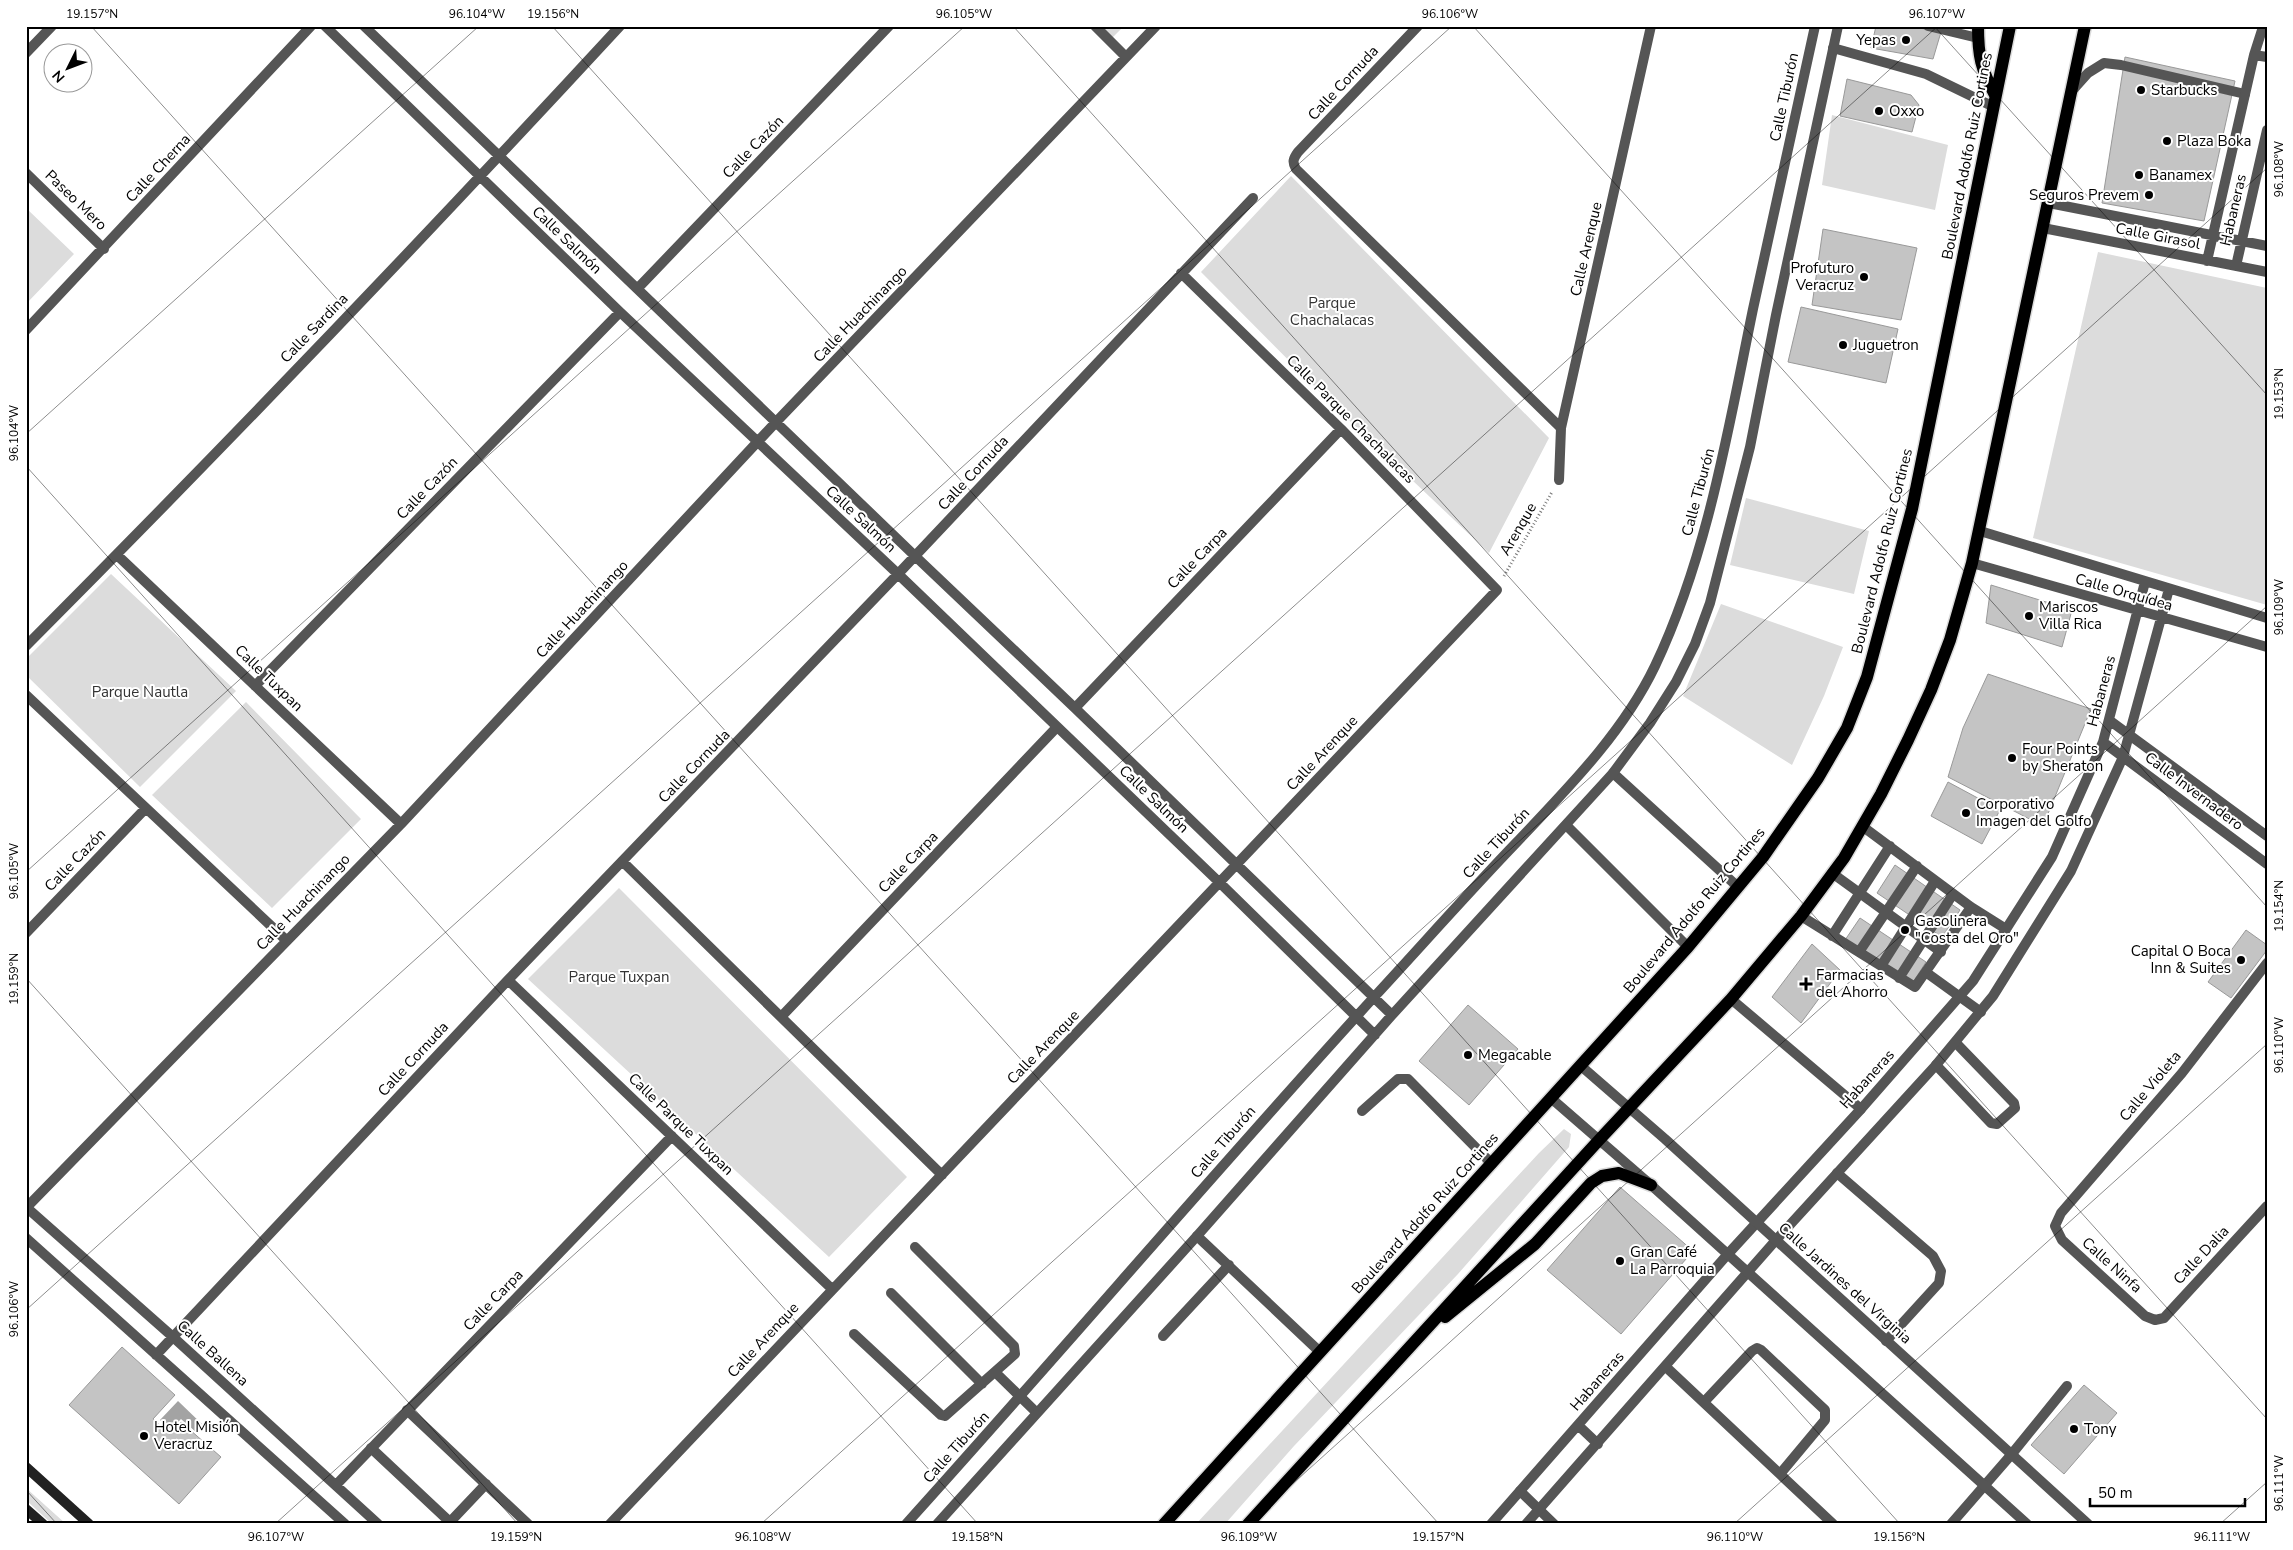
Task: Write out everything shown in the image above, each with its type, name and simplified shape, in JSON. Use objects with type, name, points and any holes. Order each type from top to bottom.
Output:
[{"type":"main road","name":"Boulevard Adolfo Ruiz Cortines","points":[[1164,1524],[1688,948],[1763,858],[1818,778],[1847,728],[1867,677],[1912,509],[2010,26]]},
{"type":"main road","points":[[1248,1524],[1599,1140],[1731,999],[1800,916],[1844,858],[1886,785],[1931,690],[1950,640],[1972,563],[2085,26]]},
{"type":"main road","points":[[1978,32],[1980,64],[1995,101]]},
{"type":"main road","points":[[1414,1342],[1535,1244],[1591,1183],[1602,1176],[1619,1173],[1650,1185]]},
{"type":"main road","points":[[26,1467],[89,1524]]},
{"type":"main road","points":[[26,1509],[43,1524]]},
{"type":"street","points":[[26,53],[52,26]]},
{"type":"street","name":"Calle Cherna","points":[[26,330],[104,249],[311,26]]},
{"type":"street","name":"Calle Salmón","points":[[325,26],[620,312],[898,574],[1220,883],[1375,1035]]},
{"type":"street","name":"Calle Salmón","points":[[364,26],[1392,1015]]},
{"type":"street","name":"Calle Sardina","points":[[26,646],[480,177],[620,26]]},
{"type":"street","name":"Calle Cazón","points":[[638,288],[889,26]]},
{"type":"street","points":[[1094,26],[1126,57]]},
{"type":"street","name":"Calle Huachinango","points":[[26,1208],[401,824],[758,442],[1156,26]]},
{"type":"street","name":"Calle Cornuda","points":[[1418,26],[1298,152],[1293,158],[1293,163],[1296,169],[1561,428]]},
{"type":"street","name":"Calle Arenque","points":[[1558,480],[1561,428],[1651,26]]},
{"type":"street","name":"Calle Tiburón","points":[[906,1524],[1021,1398],[1282,1097],[1549,809],[1594,756],[1638,698],[1654,668],[1686,596],[1725,450],[1753,309],[1815,26]]},
{"type":"street","points":[[937,1524],[1036,1412],[1197,1236],[1392,1015],[1567,826],[1613,773],[1650,724],[1676,682],[1695,644],[1710,603],[1750,447],[1776,315],[1838,26]]},
{"type":"street","points":[[1928,26],[1978,32]]},
{"type":"street","name":"Habaneras","points":[[2207,260],[2254,55],[2265,30]]},
{"type":"street","points":[[1833,48],[1926,74],[1995,101]]},
{"type":"street","points":[[2254,55],[2267,57]]},
{"type":"street","points":[[2071,92],[2088,73],[2104,63],[2121,65],[2245,94]]},
{"type":"street","name":"Habaneras","points":[[2236,266],[2267,130]]},
{"type":"street","name":"Paseo Mero","points":[[26,173],[104,249]]},
{"type":"street","name":"Calle Cornuda","points":[[156,1355],[508,980],[898,574],[1253,198]]},
{"type":"street","name":"Calle Girasol","points":[[2049,203],[2214,234],[2267,246]]},
{"type":"street","name":"Calle Girasol","points":[[2043,228],[2267,272]]},
{"type":"street","name":"Calle Parque Chachalacas","points":[[1181,273],[1341,429],[1497,590]]},
{"type":"street","name":"Calle Cazón","points":[[255,686],[620,312]]},
{"type":"street","name":"Calle Carpa","points":[[1075,708],[1341,429]]},
{"type":"street","name":"Calle Orquídea","points":[[1980,531],[2267,618]]},
{"type":"street","name":"Calle Tuxpan","points":[[117,554],[401,824]]},
{"type":"street","name":"Calle Orquídea","points":[[1972,563],[2267,647]]},
{"type":"street","name":"Habaneras","points":[[1491,1524],[1727,1255],[1960,998],[2052,857],[2103,742],[2145,582]]},
{"type":"street","points":[[1526,1524],[1776,1240],[1936,1065],[1994,996],[2071,871],[2123,757],[2169,589]]},
{"type":"street","name":"Calle Arenque","points":[[610,1524],[1497,590]]},
{"type":"street","points":[[26,694],[286,940]]},
{"type":"street","name":"Calle Invernadero","points":[[2109,720],[2267,836]]},
{"type":"street","name":"Calle Carpa","points":[[781,1017],[1057,727]]},
{"type":"street","name":"Calle Invernadero","points":[[2103,742],[2267,864]]},
{"type":"street","points":[[1613,773],[1738,888]]},
{"type":"street","name":"Calle Cazón","points":[[26,933],[146,808]]},
{"type":"street","points":[[1567,826],[1688,948]]},
{"type":"street","points":[[1862,826],[1971,907],[2006,929]]},
{"type":"street","points":[[1832,936],[1890,846]]},
{"type":"street","points":[[623,862],[942,1174]]},
{"type":"street","points":[[1859,952],[1916,866]]},
{"type":"street","points":[[1832,873],[1941,952]]},
{"type":"street","points":[[1881,966],[1907,928],[1935,880]]},
{"type":"street","points":[[1899,978],[1953,894]]},
{"type":"street","points":[[1800,916],[1915,987],[1927,973],[1971,907]]},
{"type":"street","name":"Calle Violeta","points":[[2056,1226],[2060,1213],[2182,1073],[2267,963]]},
{"type":"street","points":[[1927,973],[1981,1012]]},
{"type":"street","name":"Calle Parque Tuxpan","points":[[508,980],[832,1289]]},
{"type":"street","points":[[1731,999],[1861,1109]]},
{"type":"street","points":[[1936,1065],[1991,1123],[1997,1124],[2015,1108],[2014,1103],[1956,1042]]},
{"type":"street","name":"Calle Jardines del Virginia","points":[[1581,1066],[1776,1240],[2088,1524]]},
{"type":"street","points":[[1362,1111],[1398,1079],[1408,1080],[1492,1164]]},
{"type":"street","points":[[1552,1099],[2027,1524]]},
{"type":"street","name":"Calle Carpa","points":[[336,1485],[672,1136]]},
{"type":"street","points":[[1838,1173],[1932,1256],[1940,1271],[1939,1282],[1886,1341]]},
{"type":"street","name":"Calle Dalia","points":[[2155,1320],[2164,1318],[2267,1206]]},
{"type":"street","name":"Calle Ballena","points":[[26,1208],[172,1336],[378,1524]]},
{"type":"street","name":"Calle Ninfa","points":[[2056,1226],[2062,1240],[2145,1316],[2155,1320]]},
{"type":"street","points":[[1197,1236],[1320,1352]]},
{"type":"street","points":[[26,1238],[345,1524]]},
{"type":"street","points":[[854,1334],[941,1415],[950,1413],[1015,1354],[1014,1346],[915,1248]]},
{"type":"street","points":[[1163,1336],[1228,1265]]},
{"type":"street","points":[[891,1293],[982,1384]]},
{"type":"street","points":[[1704,1402],[1757,1348],[1825,1410],[1827,1416],[1825,1420],[1780,1474]]},
{"type":"street","points":[[1666,1367],[1833,1524]]},
{"type":"street","points":[[995,1372],[1036,1412]]},
{"type":"street","points":[[1953,1523],[2067,1386]]},
{"type":"street","points":[[407,1410],[528,1524]]},
{"type":"street","points":[[1578,1425],[1598,1444]]},
{"type":"street","points":[[371,1448],[451,1523],[486,1484]]},
{"type":"street","points":[[1520,1491],[1554,1524]]},
{"type":"path","name":"Arenque","points":[[1497,590],[1558,480]]},
{"type":"green space","points":[[1097,26],[1124,26],[1110,40]]},
{"type":"green space","points":[[1832,115],[1948,145],[1935,210],[1822,185]]},
{"type":"green space","name":"Parque Chachalacas","points":[[1291,176],[1549,438],[1489,553],[1334,406],[1201,272]]},
{"type":"green space","points":[[26,208],[74,254],[26,304]]},
{"type":"green space","points":[[2098,252],[2267,288],[2267,605],[2033,538]]},
{"type":"green space","points":[[1746,498],[1869,531],[1854,594],[1730,565]]},
{"type":"green space","name":"Parque Nautla","points":[[111,574],[236,691],[140,787],[26,675],[26,659]]},
{"type":"green space","points":[[1721,604],[1843,647],[1824,696],[1792,765],[1683,696]]},
{"type":"green space","points":[[246,702],[361,819],[272,908],[152,795]]},
{"type":"green space","name":"Parque Tuxpan","points":[[619,888],[907,1177],[829,1257],[528,979]]},
{"type":"green space","points":[[1564,1129],[1571,1134],[1569,1147],[1458,1274],[1294,1446],[1225,1524],[1196,1524],[1539,1153]]},
{"type":"green space","points":[[26,1488],[66,1524],[52,1524],[26,1500]]},
{"type":"shaded area","points":[[178,1401],[204,1426],[197,1433],[181,1419],[171,1429],[160,1420]]},
{"type":"building","name":"Yepas","points":[[1876,26],[1909,26],[1941,32],[1933,59],[1871,48]]},
{"type":"building","name":"Plaza Boka","points":[[2125,57],[2235,81],[2204,221],[2102,203]]},
{"type":"building","name":"Oxxo","points":[[1847,79],[1911,95],[1919,105],[1912,132],[1840,116]]},
{"type":"building","name":"Profuturo Veracruz","points":[[1823,229],[1917,248],[1901,320],[1812,305]]},
{"type":"building","name":"Juguetron","points":[[1801,307],[1898,329],[1886,383],[1788,362]]},
{"type":"building","name":"Mariscos Villa Rica","points":[[1991,585],[2072,610],[2062,647],[1986,623]]},
{"type":"building","name":"Four Points by Sheraton","points":[[1988,674],[2091,709],[2043,826],[1948,777],[1963,728]]},
{"type":"building","name":"Corporativo Imagen del Golfo","points":[[1948,782],[2000,810],[1982,844],[1931,816]]},
{"type":"building","points":[[1895,865],[1960,910],[1942,937],[1877,893]]},
{"type":"building","points":[[1860,918],[1926,962],[1912,984],[1845,940]]},
{"type":"building","points":[[2246,930],[2267,945],[2267,950],[2231,998],[2208,982]]},
{"type":"building","name":"Farmacias del Ahorro","points":[[1812,944],[1840,970],[1801,1023],[1772,997]]},
{"type":"building","name":"Megacable","points":[[1468,1005],[1518,1049],[1469,1105],[1419,1061]]},
{"type":"building","name":"Gran Café La Parroquia","points":[[1620,1187],[1693,1251],[1621,1334],[1547,1270]]},
{"type":"building","points":[[122,1347],[175,1395],[153,1419],[170,1434],[181,1422],[221,1457],[179,1504],[69,1405]]},
{"type":"building","name":"Tony","points":[[2084,1385],[2117,1413],[2064,1474],[2031,1445]]},
{"type":"place","name":"Yepas","points":[[1906,40]]},
{"type":"place","name":"Starbucks","points":[[2141,90]]},
{"type":"place","name":"Oxxo","points":[[1879,111]]},
{"type":"place","name":"Plaza Boka","points":[[2167,141]]},
{"type":"place","name":"Banamex","points":[[2139,175]]},
{"type":"place","name":"Seguros Prevem","points":[[2149,195]]},
{"type":"place","name":"Profuturo Veracruz","points":[[1864,277]]},
{"type":"place","name":"Juguetron","points":[[1843,345]]},
{"type":"place","name":"Mariscos Villa Rica","points":[[2029,616]]},
{"type":"place","name":"Four Points by Sheraton","points":[[2012,758]]},
{"type":"place","name":"Corporativo Imagen del Golfo","points":[[1966,813]]},
{"type":"place","name":"Gasolinera \"Costa del Oro\"","points":[[1905,930]]},
{"type":"place","name":"Capital O Boca Inn & Suites","points":[[2241,960]]},
{"type":"place","name":"Farmacias del Ahorro","points":[[1806,984]]},
{"type":"place","name":"Megacable","points":[[1468,1055]]},
{"type":"place","name":"Gran Café La Parroquia","points":[[1620,1261]]},
{"type":"place","name":"Tony","points":[[2074,1429]]},
{"type":"place","name":"Hotel Misión Veracruz","points":[[144,1436]]}]
